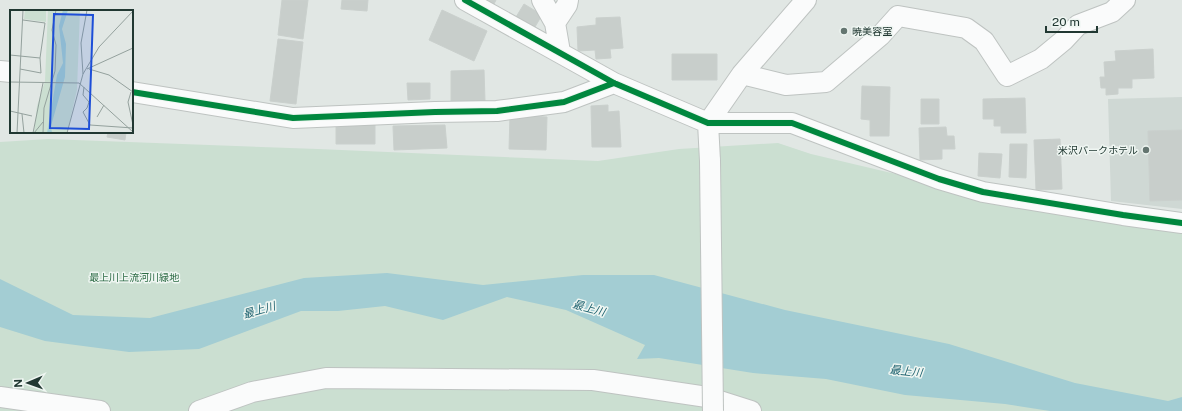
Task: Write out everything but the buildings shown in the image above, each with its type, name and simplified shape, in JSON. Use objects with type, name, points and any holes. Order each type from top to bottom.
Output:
[{"type":"street","points":[[465,0],[614,83],[708,123],[792,123],[939,179],[983,192],[1116,214],[1182,223]]},
{"type":"street","points":[[542,0],[555,23],[560,52]]},
{"type":"street","points":[[555,23],[567,5],[568,0]]},
{"type":"street","points":[[713,411],[710,161],[708,123],[742,74],[806,0]]},
{"type":"street","points":[[742,74],[786,85],[826,82],[880,36],[898,16],[966,28],[984,41],[1007,76],[1041,59],[1064,40],[1078,25],[1112,12],[1125,0]]},
{"type":"street","points":[[0,71],[10,72]]},
{"type":"street","points":[[133,92],[293,118],[497,111],[564,102],[614,83]]},
{"type":"street","points":[[199,411],[252,392],[333,378],[592,380],[707,397],[751,411]]},
{"type":"street","points":[[0,397],[100,411]]},
{"type":"shaded area","name":"米沢パークホテル","points":[[1182,97],[1182,209],[1111,201],[1108,99]]},
{"type":"green space","name":"最上川上流河川緑地","points":[[48,139],[598,161],[679,149],[778,143],[811,154],[938,184],[1182,228],[1182,411],[0,411],[0,142]]},
{"type":"water","name":"最上川","points":[[387,273],[483,285],[583,275],[654,275],[785,310],[949,344],[1075,383],[1168,401],[1182,397],[1182,411],[1050,411],[1005,404],[905,395],[826,379],[753,373],[659,358],[637,359],[645,345],[566,310],[507,297],[443,320],[385,306],[338,311],[301,311],[199,349],[129,352],[45,341],[0,327],[0,279],[73,315],[150,318],[304,278]]},
{"type":"cycle path","points":[[465,0],[614,83],[708,123],[792,123],[939,179],[983,192],[1182,223]]},
{"type":"cycle path","points":[[133,92],[293,118],[497,111],[564,102],[614,83]]},
{"type":"place","name":"暁美容室","points":[[844,31]]},
{"type":"place","name":"米沢パークホテル","points":[[1146,150]]}]
